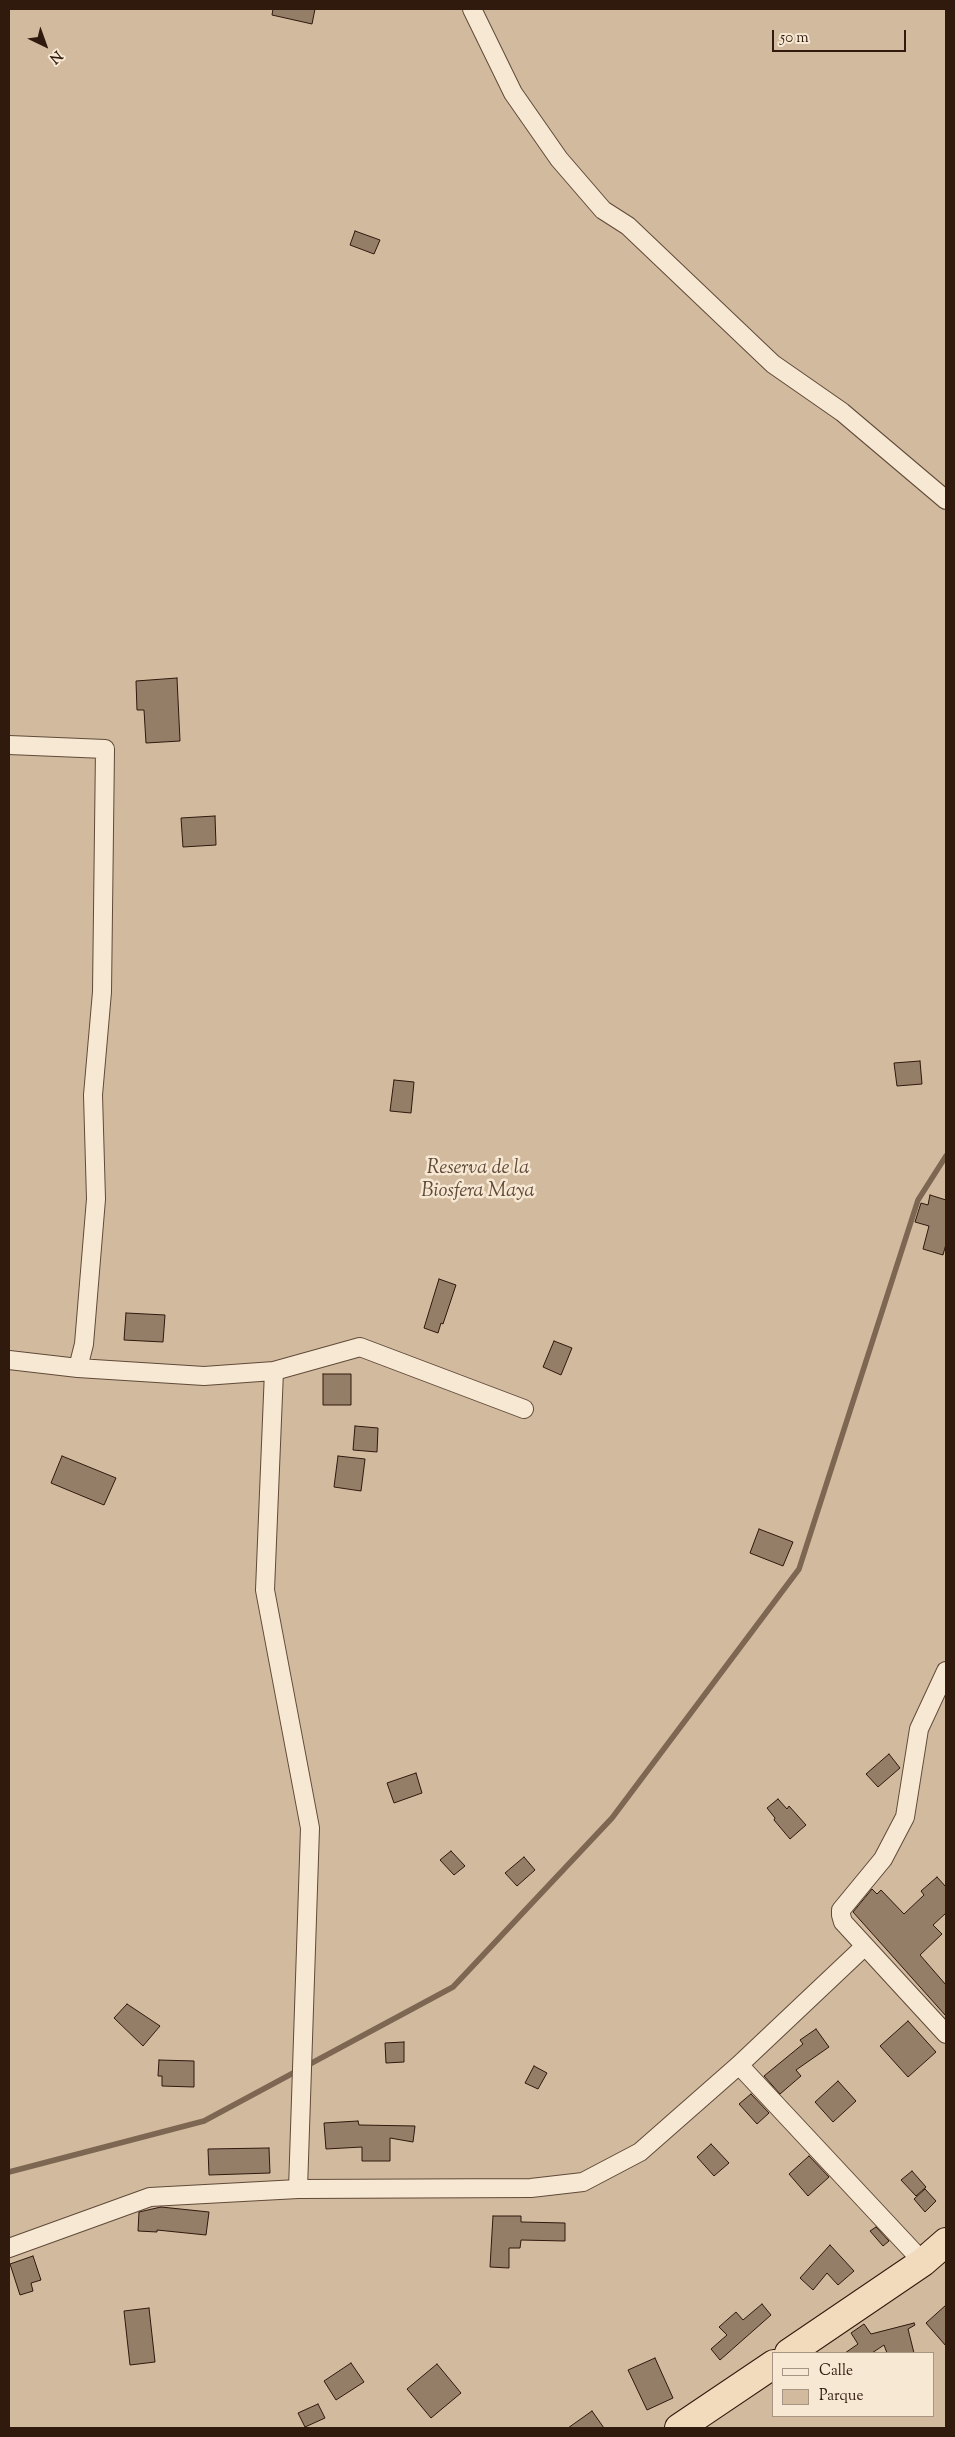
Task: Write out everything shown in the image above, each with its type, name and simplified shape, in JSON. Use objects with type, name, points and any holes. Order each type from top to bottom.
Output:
[{"type":"highway","points":[[790,2352],[923,2262],[946,2242]]},
{"type":"highway","points":[[679,2428],[772,2365]]},
{"type":"street","points":[[472,9],[513,93],[559,158],[603,210],[628,226],[773,364],[842,412],[946,500]]},
{"type":"street","points":[[9,745],[105,749],[102,992],[93,1095],[96,1199],[84,1344],[78,1368]]},
{"type":"street","points":[[9,1360],[78,1368],[204,1376],[274,1371],[360,1347],[524,1410]]},
{"type":"street","points":[[274,1371],[265,1590],[310,1828],[298,2189]]},
{"type":"street","points":[[946,1671],[919,1729],[906,1816],[883,1859],[841,1910],[843,1922],[946,2034]]},
{"type":"street","points":[[9,2248],[150,2196],[298,2189],[531,2188],[583,2182],[640,2152],[739,2065],[865,1946]]},
{"type":"street","points":[[739,2065],[923,2262]]},
{"type":"green space","name":"Reserva de la Biosfera Maya","points":[[9,9],[946,9],[946,2428],[9,2428]]},
{"type":"building","points":[[273,9],[315,9],[312,24],[272,15]]},
{"type":"building","points":[[355,231],[380,240],[374,254],[350,245]]},
{"type":"building","points":[[177,678],[180,741],[146,743],[144,710],[137,710],[136,681]]},
{"type":"building","points":[[215,816],[216,845],[183,847],[181,818]]},
{"type":"building","points":[[920,1061],[922,1084],[897,1086],[894,1063]]},
{"type":"building","points":[[394,1080],[414,1082],[411,1113],[390,1111]]},
{"type":"building","points":[[930,1195],[946,1200],[946,1244],[943,1255],[923,1249],[929,1226],[915,1222],[921,1203],[928,1205]]},
{"type":"building","points":[[439,1279],[456,1285],[443,1324],[441,1323],[438,1333],[424,1328]]},
{"type":"building","points":[[126,1313],[165,1315],[163,1342],[124,1340]]},
{"type":"building","points":[[554,1341],[572,1348],[561,1375],[543,1367]]},
{"type":"building","points":[[323,1374],[351,1374],[351,1405],[323,1405]]},
{"type":"building","points":[[355,1426],[378,1428],[377,1452],[353,1450]]},
{"type":"building","points":[[62,1456],[116,1478],[104,1505],[51,1483]]},
{"type":"building","points":[[338,1456],[365,1459],[361,1491],[334,1487]]},
{"type":"building","points":[[759,1529],[793,1542],[783,1566],[750,1553]]},
{"type":"building","points":[[889,1754],[900,1768],[878,1787],[866,1774]]},
{"type":"building","points":[[416,1773],[422,1793],[394,1803],[387,1783]]},
{"type":"building","points":[[778,1799],[787,1809],[789,1806],[806,1825],[790,1839],[774,1820],[775,1818],[767,1808]]},
{"type":"building","points":[[451,1851],[465,1866],[454,1875],[440,1860]]},
{"type":"building","points":[[524,1857],[535,1870],[517,1886],[505,1873]]},
{"type":"building","points":[[937,1877],[946,1887],[946,1913],[933,1925],[942,1934],[920,1955],[946,1985],[946,2016],[853,1912],[872,1889],[877,1894],[881,1890],[904,1914],[924,1895],[921,1891]]},
{"type":"building","points":[[127,2004],[160,2026],[143,2046],[114,2018]]},
{"type":"building","points":[[908,2021],[936,2052],[908,2077],[880,2046]]},
{"type":"building","points":[[816,2029],[829,2047],[796,2070],[801,2076],[780,2094],[764,2076],[803,2044],[800,2040]]},
{"type":"building","points":[[404,2042],[404,2062],[386,2063],[385,2043]]},
{"type":"building","points":[[159,2060],[194,2061],[194,2087],[162,2086],[162,2076],[158,2076]]},
{"type":"building","points":[[534,2066],[547,2073],[538,2089],[525,2083]]},
{"type":"building","points":[[838,2081],[856,2101],[833,2122],[815,2102]]},
{"type":"building","points":[[751,2094],[769,2113],[757,2124],[739,2104]]},
{"type":"building","points":[[358,2121],[359,2125],[415,2126],[413,2142],[390,2138],[390,2161],[362,2161],[362,2147],[326,2149],[324,2123]]},
{"type":"building","points":[[711,2144],[729,2163],[714,2176],[697,2157]]},
{"type":"building","points":[[269,2148],[270,2173],[209,2175],[208,2149]]},
{"type":"building","points":[[809,2156],[829,2177],[808,2196],[789,2174]]},
{"type":"building","points":[[912,2171],[926,2187],[916,2196],[901,2180]]},
{"type":"building","points":[[925,2189],[936,2201],[925,2212],[914,2199]]},
{"type":"building","points":[[161,2207],[209,2212],[206,2235],[157,2230],[157,2232],[138,2231],[139,2212]]},
{"type":"building","points":[[493,2216],[521,2216],[521,2222],[565,2223],[565,2241],[521,2240],[520,2248],[509,2248],[509,2268],[490,2267]]},
{"type":"building","points":[[876,2227],[889,2241],[883,2246],[870,2231]]},
{"type":"building","points":[[830,2245],[854,2271],[838,2285],[827,2273],[813,2290],[800,2278]]},
{"type":"building","points":[[33,2256],[41,2280],[31,2283],[33,2291],[20,2295],[10,2264]]},
{"type":"building","points":[[762,2304],[771,2315],[720,2360],[711,2349],[727,2335],[719,2327],[736,2312],[743,2320]]},
{"type":"building","points":[[946,2305],[946,2346],[926,2323]]},
{"type":"building","points":[[149,2308],[155,2362],[130,2365],[124,2311]]},
{"type":"building","points":[[914,2323],[915,2325],[908,2329],[914,2352],[887,2352],[884,2345],[874,2352],[846,2352],[858,2344],[851,2333],[864,2324],[871,2334]]},
{"type":"building","points":[[655,2358],[673,2398],[647,2410],[628,2370]]},
{"type":"building","points":[[351,2363],[364,2382],[336,2400],[324,2381]]},
{"type":"building","points":[[437,2364],[461,2393],[431,2418],[407,2389]]},
{"type":"building","points":[[318,2404],[325,2418],[305,2427],[298,2413]]},
{"type":"building","points":[[592,2411],[604,2428],[568,2428]]},
{"type":"waterway","points":[[9,2172],[204,2121],[453,1987],[612,1818],[799,1569],[918,1200],[946,1156]]}]
